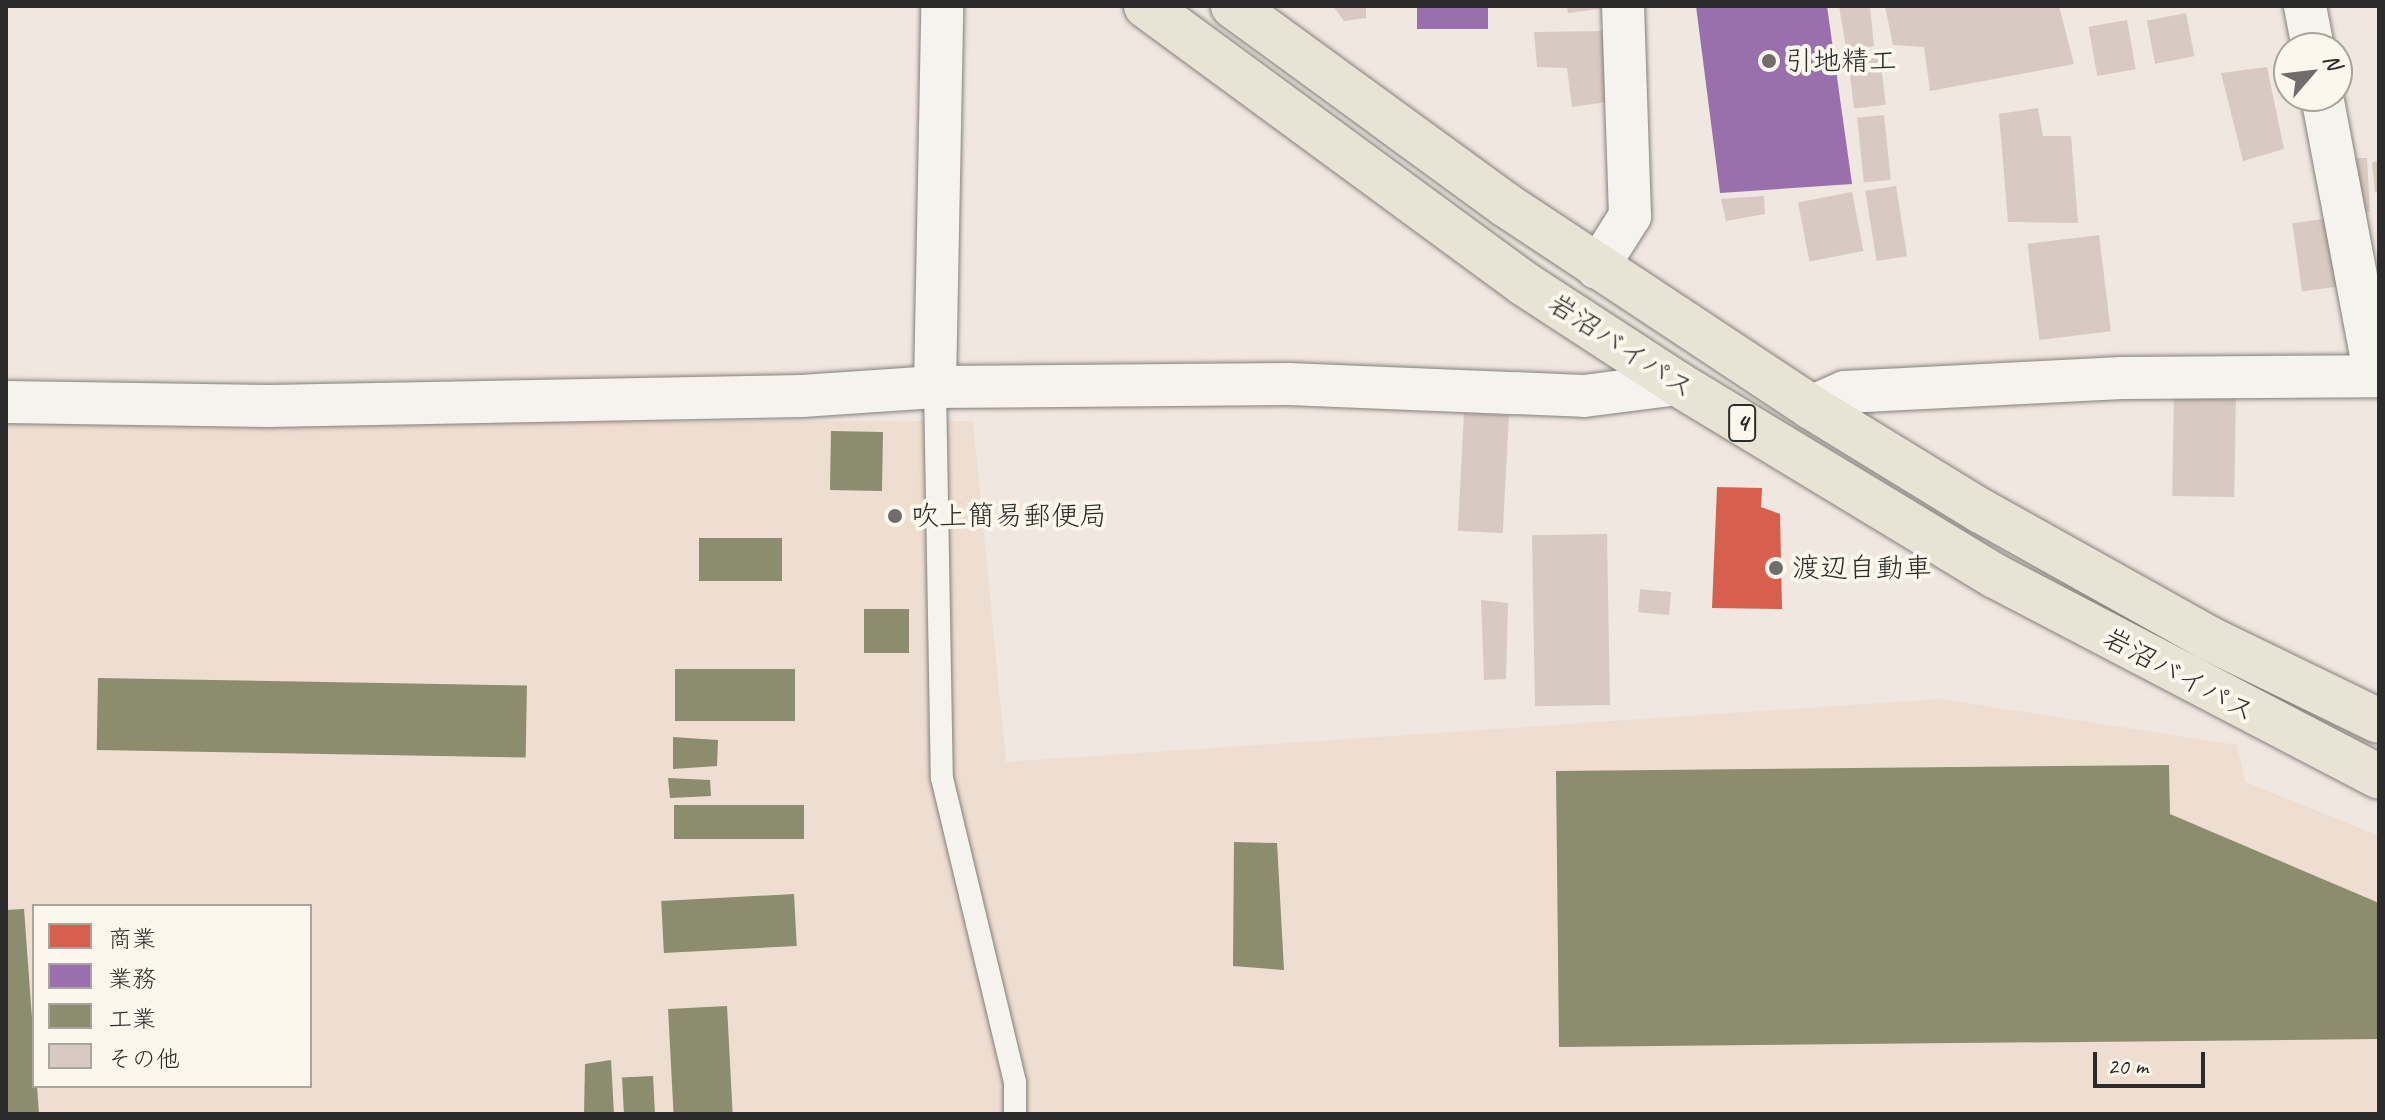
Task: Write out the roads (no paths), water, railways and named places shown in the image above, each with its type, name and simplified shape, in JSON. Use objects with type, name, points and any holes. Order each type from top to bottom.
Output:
[{"type":"highway","name":"岩沼バイパス","points":[[1146,6],[1523,283],[1678,384],[1995,576],[2379,777]]},
{"type":"highway","name":"岩沼バイパス","points":[[1233,6],[1597,268],[1811,407],[1981,511],[2194,631],[2379,721]]},
{"type":"street","points":[[935,387],[942,6]]},
{"type":"street","points":[[1597,268],[1630,216],[1623,6]]},
{"type":"street","points":[[2305,6],[2310,32]]},
{"type":"street","points":[[1811,407],[1845,392],[2122,378],[2377,376],[2325,112]]},
{"type":"street","points":[[6,402],[268,406],[802,396],[935,387],[1288,384],[1584,396],[1678,384]]},
{"type":"lane","points":[[935,387],[942,778],[1015,1082],[1015,1114]]},
{"type":"place","name":"引地精工","points":[[1769,61]]},
{"type":"place","name":"吹上簡易郵便局","points":[[895,516]]},
{"type":"place","name":"渡辺自動車","points":[[1776,568]]}]
